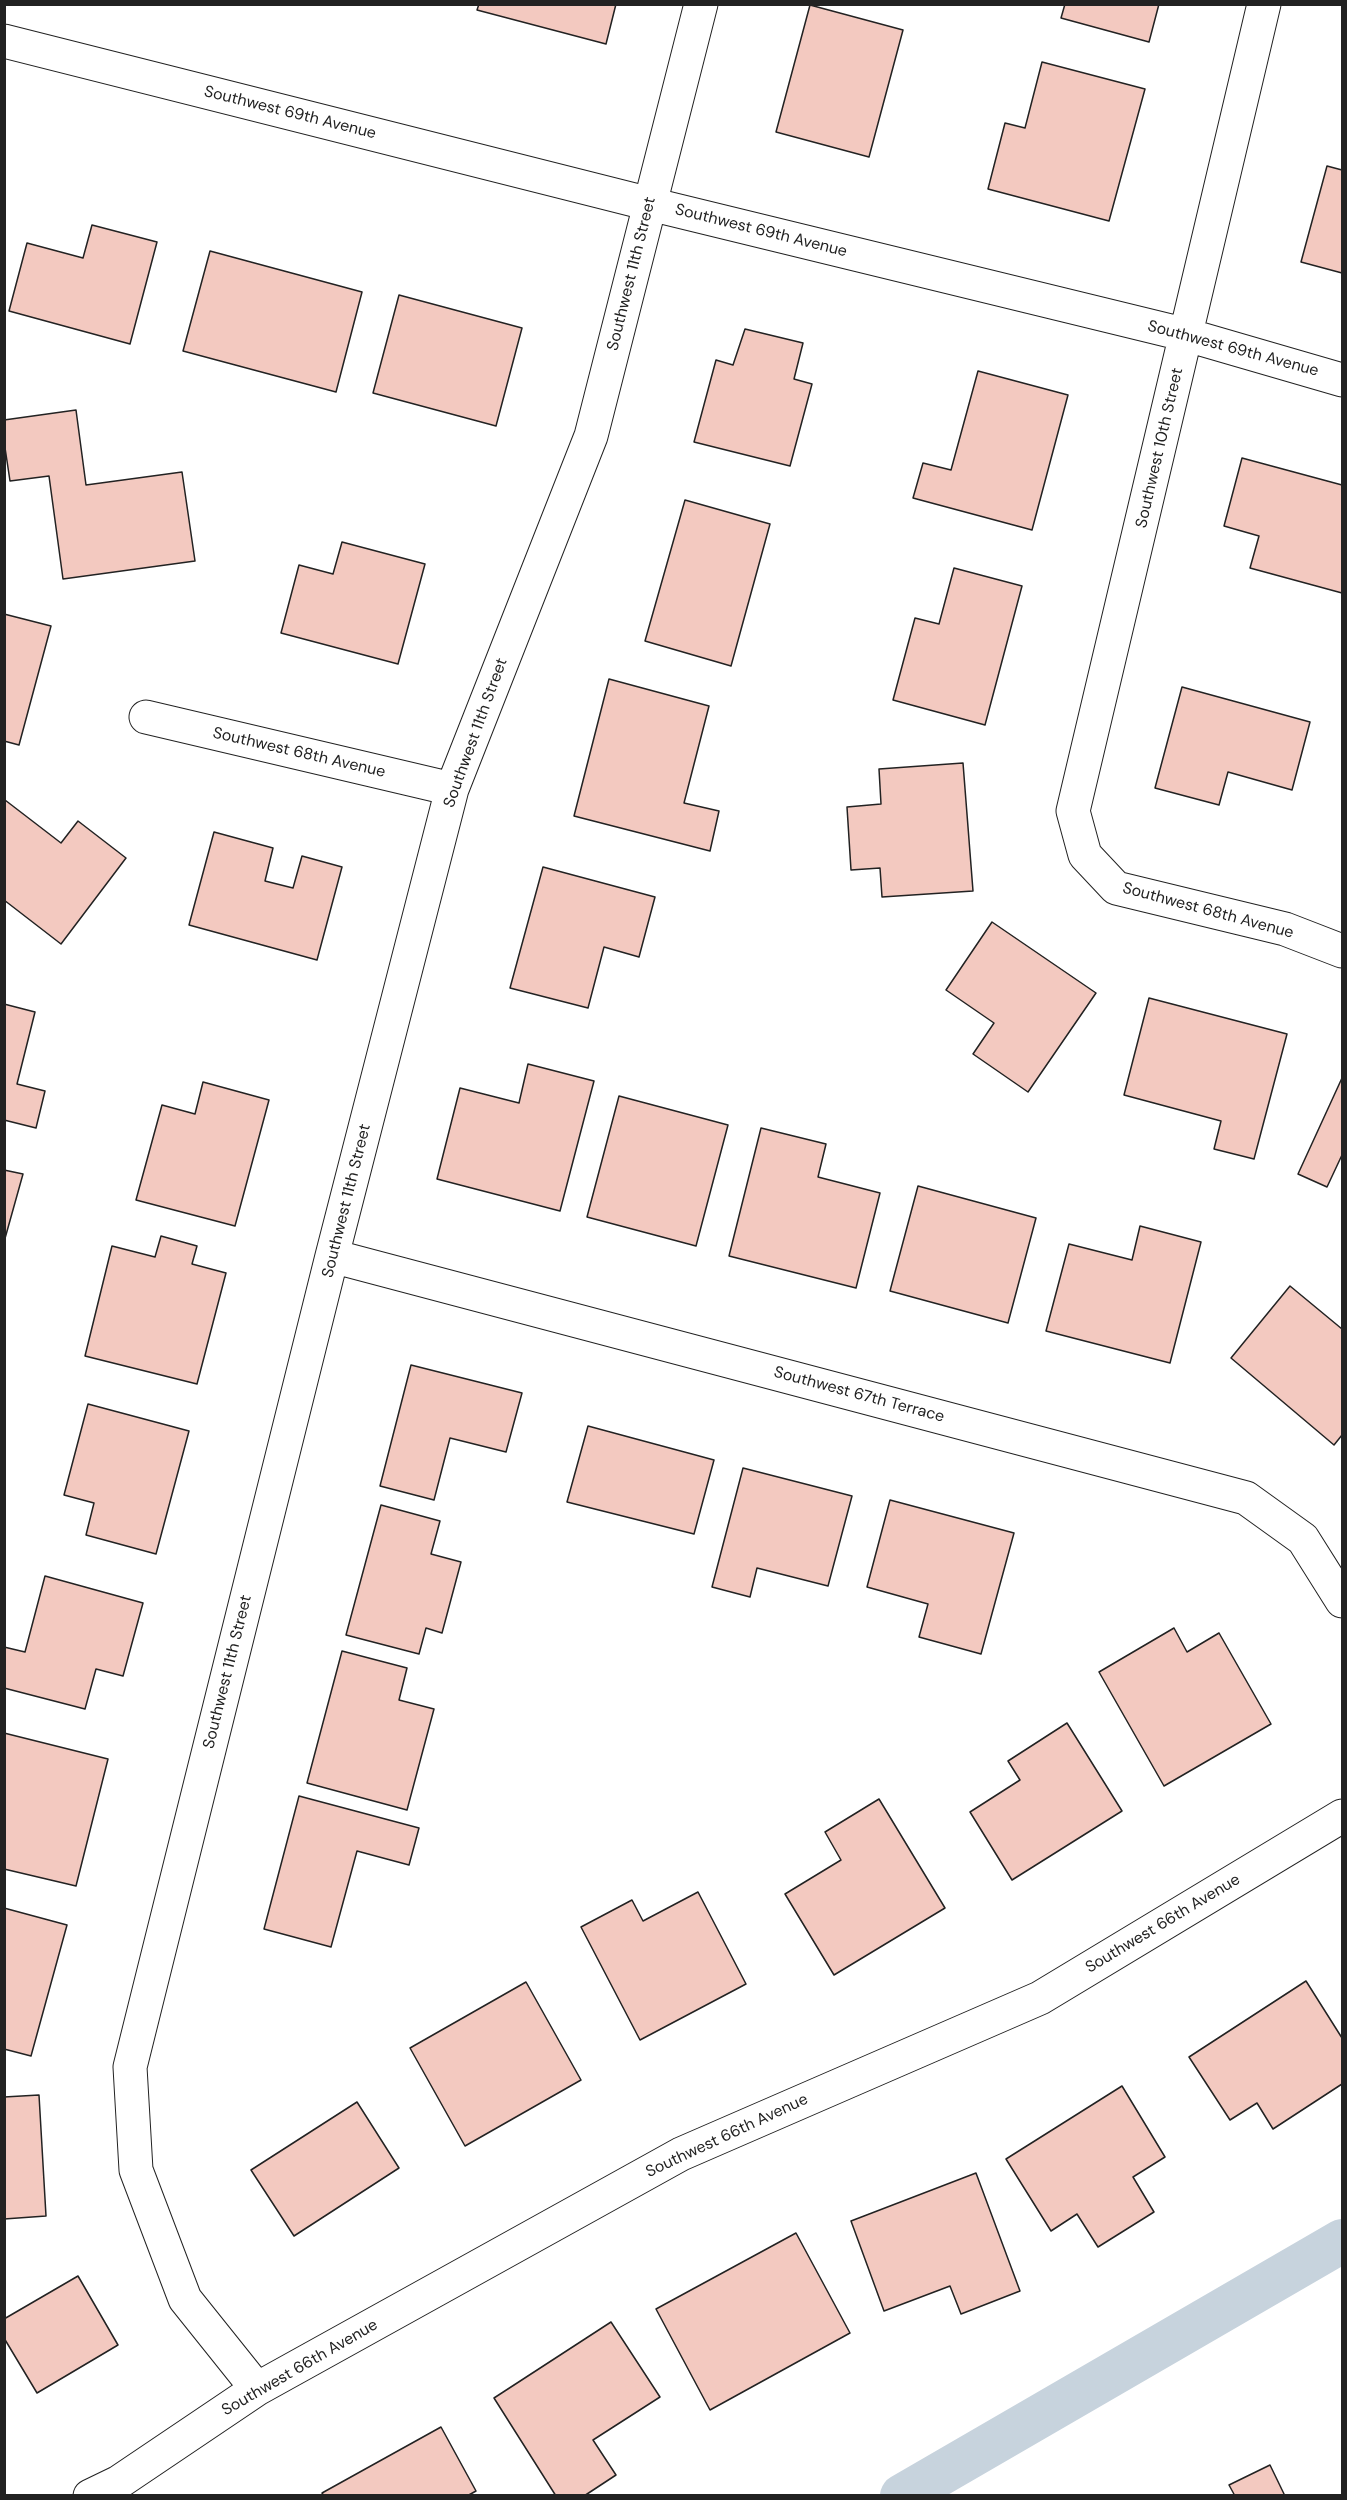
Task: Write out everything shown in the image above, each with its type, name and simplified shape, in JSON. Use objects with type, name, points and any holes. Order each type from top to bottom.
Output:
[{"type":"street","name":"Southwest 11th Street","points":[[257,2390],[184,2299],[136,2170],[130,2067],[332,1256],[452,789],[591,436],[701,4]]},
{"type":"street","name":"Southwest 10th Street","points":[[1085,855],[1073,811],[1264,4]]},
{"type":"street","name":"Southwest 69th Avenue","points":[[4,41],[650,204],[1187,335],[1342,380]]},
{"type":"street","name":"Southwest 68th Avenue","points":[[147,717],[452,789]]},
{"type":"street","name":"Southwest 68th Avenue","points":[[1085,855],[1116,888],[1285,930],[1342,951]]},
{"type":"street","name":"Southwest 67th Terrace","points":[[332,1256],[1246,1498],[1302,1539],[1342,1601]]},
{"type":"street","name":"Southwest 66th Avenue","points":[[90,2496],[118,2482],[257,2390],[681,2154],[1040,1998],[1342,1816]]},
{"type":"building","points":[[479,4],[616,4],[606,44],[477,10]]},
{"type":"building","points":[[1065,4],[1159,4],[1149,42],[1061,18]]},
{"type":"building","points":[[810,5],[903,30],[869,157],[776,132]]},
{"type":"building","points":[[1042,62],[1145,89],[1109,221],[988,189],[1005,123],[1025,128]]},
{"type":"building","points":[[1327,166],[1342,170],[1342,273],[1301,262]]},
{"type":"building","points":[[92,225],[157,242],[130,344],[9,311],[27,243],[83,258]]},
{"type":"building","points":[[210,251],[362,292],[336,392],[183,351]]},
{"type":"building","points":[[399,295],[522,328],[496,426],[373,393]]},
{"type":"building","points":[[745,329],[803,343],[794,379],[812,384],[790,466],[694,442],[716,360],[733,365]]},
{"type":"building","points":[[978,371],[1068,395],[1032,530],[913,498],[923,463],[951,470]]},
{"type":"building","points":[[76,410],[86,485],[182,472],[195,561],[63,579],[49,476],[10,481],[4,441],[4,420]]},
{"type":"building","points":[[1242,458],[1342,485],[1342,593],[1250,568],[1259,536],[1224,526]]},
{"type":"building","points":[[685,500],[770,524],[731,666],[645,641]]},
{"type":"building","points":[[342,542],[425,564],[398,664],[281,633],[299,565],[333,574]]},
{"type":"building","points":[[954,568],[1022,586],[985,725],[893,700],[915,618],[939,624]]},
{"type":"building","points":[[4,614],[51,626],[19,745],[4,741]]},
{"type":"building","points":[[609,679],[709,706],[684,803],[719,811],[710,851],[574,816]]},
{"type":"building","points":[[1182,687],[1310,722],[1292,790],[1228,772],[1219,805],[1155,788]]},
{"type":"building","points":[[963,763],[973,891],[882,897],[880,868],[851,870],[847,807],[881,804],[879,769]]},
{"type":"building","points":[[5,800],[61,843],[78,821],[126,858],[61,944],[4,900]]},
{"type":"building","points":[[214,832],[273,848],[265,881],[293,888],[302,856],[342,867],[317,960],[189,925]]},
{"type":"building","points":[[543,867],[655,897],[639,957],[604,947],[588,1008],[510,988]]},
{"type":"building","points":[[992,922],[1096,993],[1028,1092],[973,1054],[994,1023],[946,990]]},
{"type":"building","points":[[1149,998],[1287,1034],[1254,1159],[1214,1149],[1221,1121],[1124,1095]]},
{"type":"building","points":[[4,1004],[35,1012],[17,1084],[45,1091],[36,1128],[4,1120]]},
{"type":"building","points":[[528,1064],[594,1081],[560,1211],[437,1179],[460,1088],[519,1103]]},
{"type":"building","points":[[1342,1078],[1342,1155],[1327,1187],[1298,1174]]},
{"type":"building","points":[[203,1082],[269,1100],[235,1226],[136,1200],[162,1105],[195,1114]]},
{"type":"building","points":[[619,1096],[728,1125],[696,1246],[587,1217]]},
{"type":"building","points":[[761,1128],[826,1144],[818,1177],[880,1193],[856,1288],[729,1256]]},
{"type":"building","points":[[4,1170],[23,1174],[4,1242]]},
{"type":"building","points":[[918,1186],[1036,1218],[1008,1323],[890,1291]]},
{"type":"building","points":[[1140,1226],[1201,1242],[1170,1363],[1046,1331],[1069,1244],[1132,1260]]},
{"type":"building","points":[[161,1236],[197,1246],[192,1264],[226,1273],[197,1384],[85,1356],[112,1246],[155,1257]]},
{"type":"building","points":[[1290,1286],[1342,1329],[1342,1435],[1334,1445],[1231,1358]]},
{"type":"building","points":[[411,1365],[522,1393],[506,1452],[450,1438],[434,1500],[380,1486]]},
{"type":"building","points":[[88,1404],[189,1431],[156,1554],[86,1535],[94,1503],[64,1495]]},
{"type":"building","points":[[588,1426],[714,1460],[694,1534],[567,1502]]},
{"type":"building","points":[[743,1468],[852,1496],[828,1586],[757,1568],[750,1597],[712,1587]]},
{"type":"building","points":[[890,1500],[1014,1533],[981,1654],[919,1637],[928,1604],[867,1587]]},
{"type":"building","points":[[381,1505],[440,1521],[431,1554],[461,1562],[442,1633],[426,1628],[419,1654],[346,1635]]},
{"type":"building","points":[[45,1576],[143,1603],[123,1676],[96,1669],[85,1709],[4,1688],[4,1647],[25,1652]]},
{"type":"building","points":[[1174,1628],[1187,1652],[1219,1633],[1271,1724],[1164,1786],[1099,1672]]},
{"type":"building","points":[[342,1651],[407,1668],[399,1700],[434,1709],[407,1810],[307,1783]]},
{"type":"building","points":[[1067,1723],[1122,1811],[1012,1880],[970,1812],[1020,1780],[1008,1761]]},
{"type":"building","points":[[4,1733],[108,1759],[76,1886],[4,1869]]},
{"type":"building","points":[[299,1796],[419,1828],[409,1865],[357,1851],[331,1947],[264,1929]]},
{"type":"building","points":[[879,1799],[945,1908],[834,1975],[785,1894],[841,1860],[825,1832]]},
{"type":"building","points":[[698,1892],[746,1984],[640,2040],[581,1927],[632,1900],[643,1921]]},
{"type":"building","points":[[4,1908],[67,1925],[31,2056],[4,2049]]},
{"type":"building","points":[[1306,1981],[1342,2038],[1342,2084],[1273,2129],[1257,2103],[1230,2120],[1189,2057]]},
{"type":"building","points":[[526,1982],[581,2080],[465,2146],[410,2048]]},
{"type":"building","points":[[1122,2086],[1165,2157],[1133,2177],[1154,2212],[1098,2247],[1077,2214],[1051,2231],[1006,2159]]},
{"type":"building","points":[[39,2095],[46,2216],[4,2219],[4,2097]]},
{"type":"building","points":[[357,2102],[399,2168],[294,2236],[251,2170]]},
{"type":"building","points":[[976,2173],[1020,2291],[961,2314],[950,2286],[884,2311],[851,2221]]},
{"type":"building","points":[[796,2233],[850,2333],[710,2410],[656,2309]]},
{"type":"building","points":[[78,2276],[118,2345],[37,2393],[4,2338],[4,2319]]},
{"type":"building","points":[[611,2322],[660,2397],[593,2440],[616,2475],[584,2496],[556,2496],[494,2398]]},
{"type":"building","points":[[441,2427],[476,2491],[467,2496],[324,2496],[322,2493]]},
{"type":"building","points":[[1270,2465],[1285,2496],[1235,2496],[1229,2485]]},
{"type":"waterway","points":[[902,2496],[1342,2241]]}]
